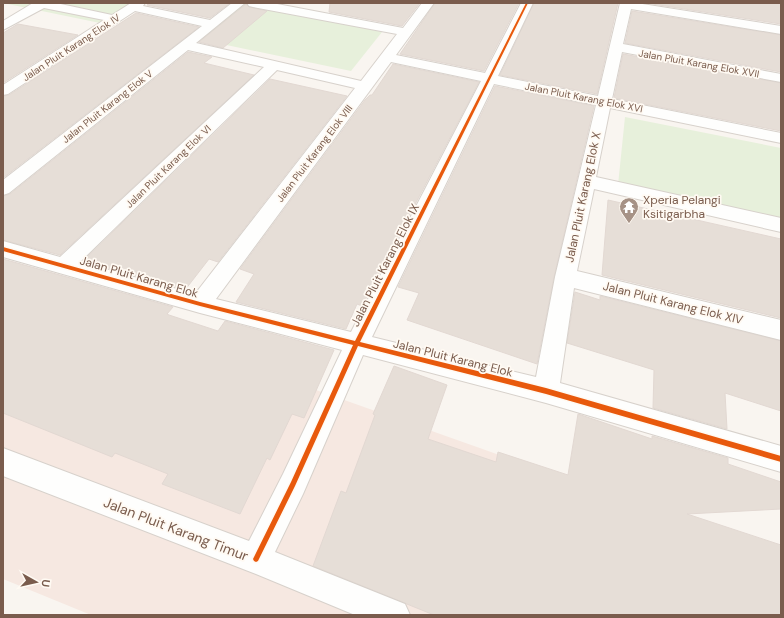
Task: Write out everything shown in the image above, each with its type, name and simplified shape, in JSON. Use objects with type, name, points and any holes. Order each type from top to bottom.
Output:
[{"type":"street","points":[[3,26],[41,3],[115,19]]},
{"type":"street","name":"Jalan Pluit Karang Elok V","points":[[3,189],[239,3]]},
{"type":"street","points":[[253,3],[324,11],[406,32]]},
{"type":"street","name":"Jalan Pluit Karang Elok VIII","points":[[200,304],[428,3]]},
{"type":"street","name":"Jalan Pluit Karang Elok IX","points":[[256,559],[293,484],[356,345],[526,3]]},
{"type":"street","points":[[626,4],[781,30]]},
{"type":"street","name":"Jalan Pluit Karang Elok X","points":[[546,392],[565,277],[626,4]]},
{"type":"street","points":[[136,5],[211,24]]},
{"type":"street","name":"Jalan Pluit Karang Elok IV","points":[[3,91],[136,5]]},
{"type":"street","points":[[185,45],[364,86]]},
{"type":"street","name":"Jalan Pluit Karang Elok XVII","points":[[617,48],[781,78]]},
{"type":"street","name":"Jalan Pluit Karang Elok XVI","points":[[386,57],[781,138]]},
{"type":"street","name":"Jalan Pluit Karang Elok VI","points":[[63,266],[273,66]]},
{"type":"street","points":[[586,181],[781,225]]},
{"type":"street","name":"Jalan Pluit Karang Elok","points":[[3,249],[200,304],[356,345],[546,392],[781,459]]},
{"type":"street","name":"Jalan Pluit Karang Elok XIV","points":[[565,277],[781,330]]},
{"type":"street","name":"Jalan Pluit Karang Timur","points":[[3,462],[256,559],[394,615]]},
{"type":"shaded area","points":[[3,279],[781,555],[781,615],[91,615],[3,579]]},
{"type":"green space","points":[[3,3],[131,3],[100,23]]},
{"type":"green space","points":[[242,3],[382,32],[351,71],[198,39]]},
{"type":"green space","points":[[625,117],[781,148],[781,221],[618,185]]},
{"type":"building","points":[[150,3],[230,3],[210,18],[147,5]]},
{"type":"building","points":[[330,3],[420,3],[402,26],[329,12]]},
{"type":"building","points":[[435,3],[519,3],[484,71],[400,54]]},
{"type":"building","points":[[534,3],[618,3],[597,94],[500,75]]},
{"type":"building","points":[[646,3],[781,3],[781,24]]},
{"type":"building","points":[[246,4],[249,7],[267,11],[223,48],[199,42]]},
{"type":"building","points":[[632,11],[781,35],[781,72],[625,43]]},
{"type":"building","points":[[136,13],[199,27],[3,178],[3,96],[9,95]]},
{"type":"building","points":[[18,24],[78,35],[3,83],[3,33]]},
{"type":"building","points":[[188,52],[212,57],[204,63],[254,75],[60,255],[3,240],[3,196],[10,194]]},
{"type":"building","points":[[623,54],[781,83],[781,131],[614,98]]},
{"type":"building","points":[[393,64],[479,82],[362,306],[357,304],[346,329],[236,302],[254,274],[240,269],[365,100],[372,95]]},
{"type":"building","points":[[270,79],[347,96],[218,262],[209,259],[185,290],[83,261]]},
{"type":"building","points":[[495,86],[594,106],[554,277],[537,364],[407,320],[419,293],[398,287]]},
{"type":"building","points":[[608,200],[781,239],[781,318],[602,275]]},
{"type":"building","points":[[3,259],[173,307],[167,314],[218,331],[225,321],[334,350],[304,418],[292,414],[270,460],[267,458],[240,514],[162,484],[168,474],[115,453],[112,457],[3,413]]},
{"type":"building","points":[[575,292],[600,300],[600,296],[781,341],[781,411],[725,393],[727,429],[653,408],[654,370],[567,343]]},
{"type":"building","points":[[394,366],[447,385],[428,439],[496,462],[498,452],[568,475],[578,414],[652,439],[652,436],[728,458],[728,464],[781,482],[781,509],[687,514],[781,545],[781,615],[434,615],[313,566],[341,491],[346,493],[375,415],[373,414]]},
{"type":"cycle path","points":[[256,559],[293,484],[356,345],[527,3]]},
{"type":"cycle path","points":[[3,249],[200,304],[546,391],[781,459]]},
{"type":"place","name":"Xperia Pelangi Ksitigarbha","points":[[629,224]]}]
